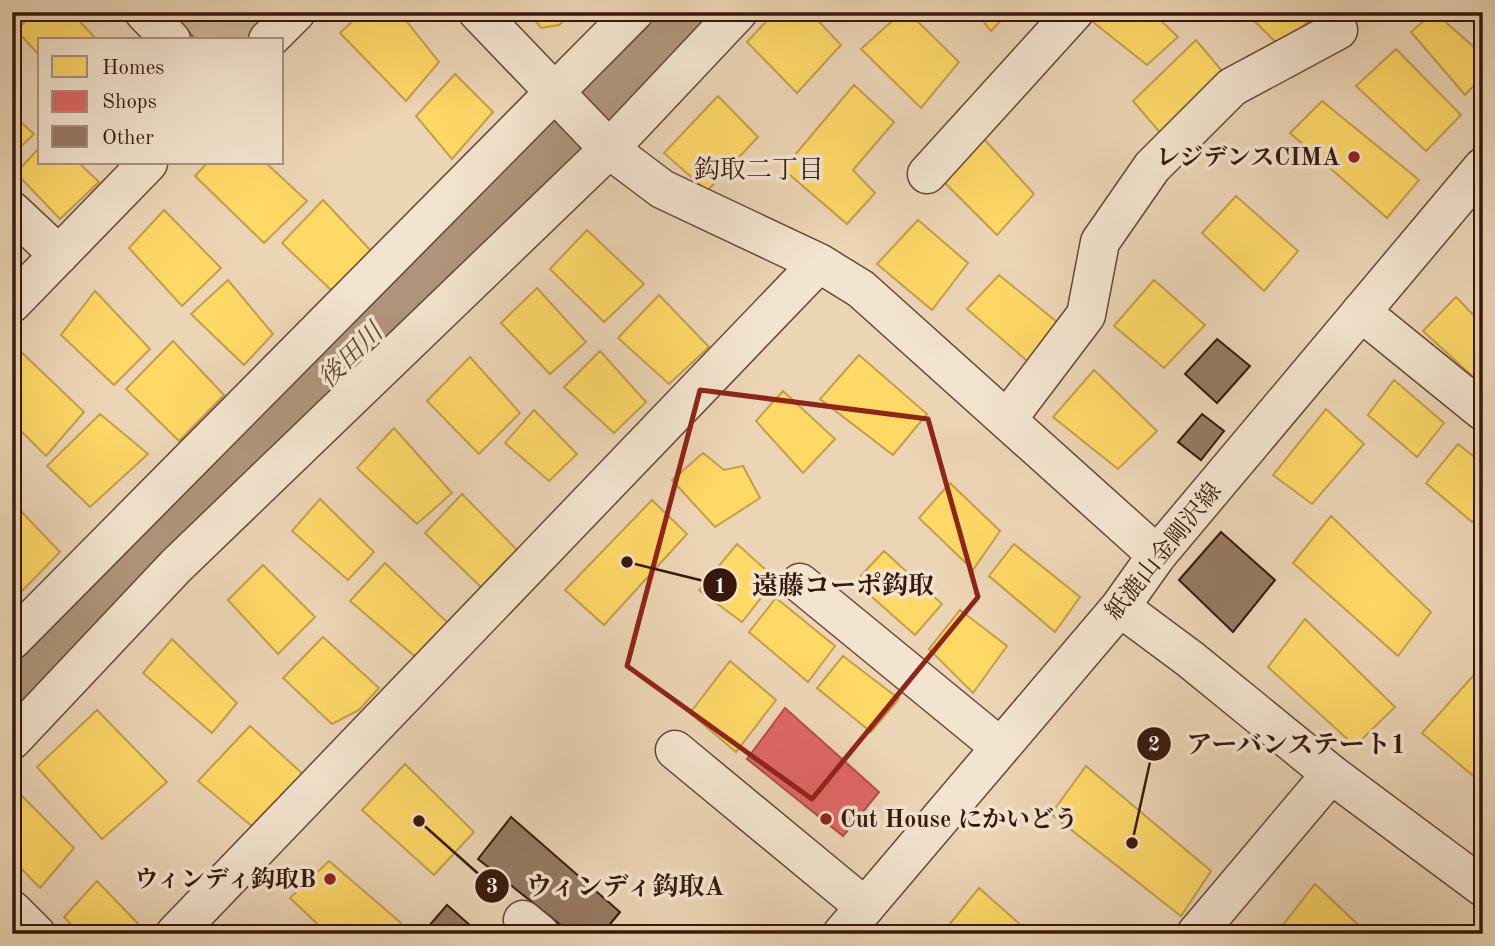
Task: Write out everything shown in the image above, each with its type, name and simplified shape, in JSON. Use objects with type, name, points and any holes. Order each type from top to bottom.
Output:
[{"type":"street","points":[[144,12],[169,38]]},
{"type":"street","points":[[270,38],[296,12]]},
{"type":"street","points":[[478,12],[603,144],[662,189],[819,263],[861,289],[1008,418],[1157,555]]},
{"type":"street","points":[[12,640],[248,398],[562,103],[634,12]]},
{"type":"street","points":[[12,740],[176,566],[738,12]]},
{"type":"street","points":[[927,174],[1074,12]]},
{"type":"street","points":[[1008,418],[1086,315],[1100,242],[1152,167],[1232,87],[1338,30]]},
{"type":"street","points":[[12,303],[147,164]]},
{"type":"street","name":"紙漉山金剛沢線","points":[[853,920],[1120,607],[1157,555],[1483,167]]},
{"type":"street","points":[[12,211],[59,255]]},
{"type":"street","points":[[175,934],[819,263]]},
{"type":"street","points":[[1361,312],[1483,411]]},
{"type":"street","points":[[800,583],[1000,747]]},
{"type":"street","points":[[1120,607],[1190,659],[1331,774],[1483,887]]},
{"type":"street","points":[[675,750],[853,920]]},
{"type":"street","points":[[1196,934],[1331,774]]},
{"type":"street","points":[[12,910],[36,934]]},
{"type":"highlighted area","points":[[700,390],[928,419],[978,597],[812,799],[627,666]]},
{"type":"shaded area","points":[[171,12],[275,12],[251,38],[194,38]]},
{"type":"building: Homes","points":[[36,12],[71,12],[95,38],[38,38],[38,54],[16,30]]},
{"type":"building: Homes","points":[[362,12],[399,12],[439,62],[406,101],[340,33]]},
{"type":"building: Homes","points":[[529,12],[574,12],[559,25],[541,28]]},
{"type":"building: Homes","points":[[775,12],[810,12],[841,45],[797,93],[747,42]]},
{"type":"building: Homes","points":[[902,12],[908,12],[959,62],[921,108],[861,49]]},
{"type":"building: Homes","points":[[976,12],[1009,12],[991,31]]},
{"type":"building: Homes","points":[[1094,12],[1152,12],[1178,37],[1147,65],[1088,18]]},
{"type":"building: Homes","points":[[1245,12],[1310,12],[1313,16],[1282,48]]},
{"type":"building: Homes","points":[[1434,12],[1483,55],[1483,76],[1465,95],[1411,32]]},
{"type":"building: Homes","points":[[1463,12],[1483,12],[1483,31]]},
{"type":"building: Homes","points":[[1196,40],[1227,77],[1163,136],[1133,101]]},
{"type":"building: Homes","points":[[1396,49],[1461,115],[1426,151],[1356,86]]},
{"type":"building: Homes","points":[[455,74],[493,112],[452,159],[416,116]]},
{"type":"building: Homes","points":[[854,85],[894,122],[853,170],[875,193],[847,224],[783,169]]},
{"type":"building: Homes","points":[[718,96],[758,137],[707,191],[664,153]]},
{"type":"building: Homes","name":"レジデンスCIMA","points":[[1322,101],[1419,180],[1387,218],[1290,133]]},
{"type":"building: Homes","points":[[12,114],[34,134],[12,155]]},
{"type":"building: Homes","points":[[984,139],[1034,194],[997,235],[942,180]]},
{"type":"building: Homes","points":[[38,149],[38,164],[80,164],[99,182],[60,219],[16,173]]},
{"type":"building: Homes","points":[[206,164],[267,164],[307,201],[264,243],[195,176]]},
{"type":"building: Homes","points":[[1236,196],[1298,251],[1264,291],[1202,233]]},
{"type":"building: Homes","points":[[323,200],[374,254],[333,292],[282,243]]},
{"type":"building: Homes","points":[[164,210],[221,268],[182,306],[129,248]]},
{"type":"building: Homes","points":[[918,220],[968,263],[932,310],[877,264]]},
{"type":"building: Homes","points":[[587,230],[644,284],[604,322],[550,269]]},
{"type":"building: Homes","points":[[999,275],[1063,327],[1033,366],[967,309]]},
{"type":"building: Homes","points":[[228,280],[273,334],[244,365],[191,314]]},
{"type":"building: Homes","points":[[1154,280],[1205,325],[1164,368],[1114,326]]},
{"type":"building: Homes","points":[[537,288],[586,342],[550,374],[501,323]]},
{"type":"building: Homes","points":[[95,291],[150,349],[114,385],[61,335]]},
{"type":"building: Homes","points":[[659,295],[709,347],[669,384],[618,338]]},
{"type":"building: Homes","points":[[1456,297],[1483,325],[1483,386],[1423,331]]},
{"type":"building: Homes","points":[[173,341],[224,395],[179,441],[126,389]]},
{"type":"building: Homes","points":[[15,346],[84,412],[46,456],[12,422],[12,348]]},
{"type":"building: Homes","points":[[600,351],[646,402],[614,433],[564,387]]},
{"type":"building: Homes","points":[[859,355],[927,414],[893,455],[820,399]]},
{"type":"building: Homes","points":[[470,357],[520,413],[479,454],[427,401]]},
{"type":"building: Homes","points":[[1094,370],[1157,431],[1118,469],[1053,417]]},
{"type":"building: Homes","points":[[1394,380],[1444,423],[1417,457],[1368,415]]},
{"type":"building: Homes","points":[[783,391],[835,439],[803,473],[756,421]]},
{"type":"building: Homes","points":[[1326,409],[1364,444],[1312,504],[1273,475]]},
{"type":"building: Homes","points":[[534,410],[577,454],[549,481],[505,443]]},
{"type":"building: Homes","points":[[100,414],[148,454],[90,507],[47,466]]},
{"type":"building: Homes","points":[[394,428],[452,493],[417,524],[357,468]]},
{"type":"building: Homes","points":[[1458,444],[1483,464],[1483,511],[1472,522],[1426,483]]},
{"type":"building: Homes","points":[[703,453],[724,470],[743,466],[760,498],[715,527],[672,480]]},
{"type":"building: Homes","points":[[950,483],[1000,531],[973,570],[919,518]]},
{"type":"building: Homes","points":[[462,494],[519,552],[484,590],[425,533]]},
{"type":"building: Homes","points":[[320,499],[374,552],[348,580],[292,531]]},
{"type":"building: Homes","points":[[652,500],[687,534],[604,625],[565,590]]},
{"type":"building: Homes","points":[[17,507],[60,552],[22,591],[12,581],[12,512]]},
{"type":"building: Homes","points":[[1331,516],[1431,612],[1398,656],[1293,563]]},
{"type":"building: Homes","points":[[737,544],[776,579],[742,622],[699,590]]},
{"type":"building: Homes","points":[[1014,544],[1080,597],[1055,632],[989,576]]},
{"type":"building: Homes","points":[[884,551],[942,604],[915,635],[855,582]]},
{"type":"building: Homes","points":[[385,563],[448,623],[418,659],[350,601]]},
{"type":"building: Homes","points":[[263,565],[315,617],[278,654],[228,600]]},
{"type":"building: Homes","points":[[776,598],[835,646],[808,682],[749,632]]},
{"type":"building: Homes","points":[[960,610],[1007,646],[973,693],[929,649]]},
{"type":"building: Homes","points":[[1305,619],[1395,707],[1355,746],[1268,667]]},
{"type":"building: Homes","points":[[323,637],[379,688],[359,710],[332,724],[283,678]]},
{"type":"building: Homes","points":[[172,639],[237,703],[212,733],[143,673]]},
{"type":"building: Homes","points":[[843,656],[899,699],[871,732],[817,688]]},
{"type":"building: Homes","points":[[730,661],[776,700],[736,752],[690,713]]},
{"type":"building: Homes","points":[[1473,676],[1483,687],[1483,784],[1422,733]]},
{"type":"building: Homes","points":[[97,710],[167,782],[102,839],[37,767]]},
{"type":"building: Homes","points":[[250,726],[305,776],[254,828],[198,781]]},
{"type":"building: Homes","points":[[405,764],[474,832],[434,875],[362,810]]},
{"type":"building: Homes","points":[[1086,766],[1211,871],[1181,916],[1051,814]]},
{"type":"building: Homes","points":[[16,790],[74,848],[40,888],[12,859],[12,794]]},
{"type":"building: Homes","name":"ウィンディ鈎取B","points":[[329,861],[401,923],[390,934],[328,934],[290,898]]},
{"type":"building: Homes","points":[[97,881],[148,934],[80,934],[64,917]]},
{"type":"building: Homes","points":[[1315,884],[1368,934],[1276,934]]},
{"type":"building: Homes","points":[[979,888],[1031,934],[944,931]]},
{"type":"building: Shops","points":[[785,708],[879,792],[843,836],[747,759]]},
{"type":"building: Other","points":[[1217,339],[1250,366],[1217,403],[1185,374]]},
{"type":"building: Other","points":[[1202,414],[1224,431],[1201,460],[1178,442]]},
{"type":"building: Other","points":[[1221,532],[1275,580],[1233,632],[1179,580]]},
{"type":"building: Other","points":[[511,817],[620,912],[602,934],[572,934],[478,859]]},
{"type":"building: Other","points":[[447,905],[480,934],[422,934]]},
{"type":"waterway","name":"後田川","points":[[12,697],[688,12]]},
{"type":"place","name":"レジデンスCIMA","points":[[1354,157]]},
{"type":"place","name":"遠藤コーポ鈎取","points":[[627,562]]},
{"type":"place","name":"Cut House にかいどう","points":[[826,819]]},
{"type":"place","name":"ウィンディ鈎取A","points":[[419,821]]},
{"type":"place","name":"アーバンステート1","points":[[1132,843]]},
{"type":"place","name":"ウィンディ鈎取B","points":[[330,879]]},
{"type":"district","name":"鈎取二丁目","points":[[759,169]]}]
